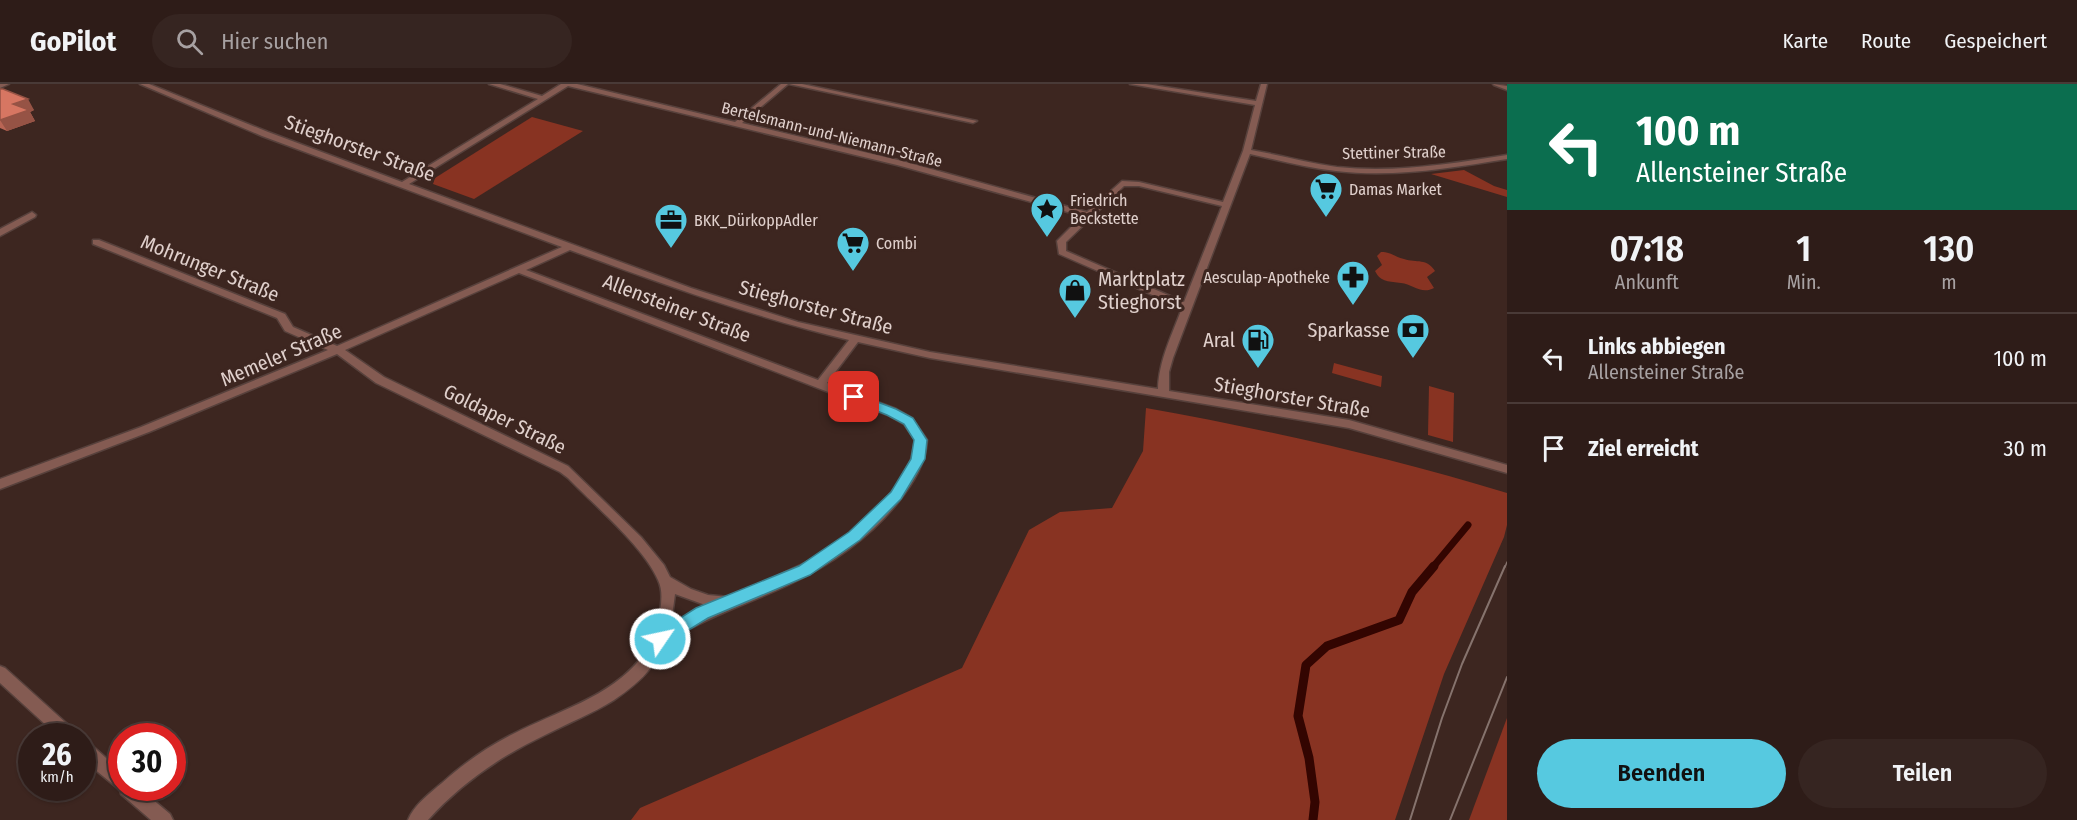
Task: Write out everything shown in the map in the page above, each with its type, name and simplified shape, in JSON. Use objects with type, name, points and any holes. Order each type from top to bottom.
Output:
[{"type":"street","points":[[0,86],[6,84]]},
{"type":"street","name":"Stieghorster Straße","points":[[143,84],[265,134],[741,308],[855,339],[940,356],[1331,421],[1507,469]]},
{"type":"street","points":[[492,84],[543,98]]},
{"type":"street","points":[[403,185],[567,84]]},
{"type":"street","name":"Bertelsmann-und-Niemann-Straße","points":[[567,84],[910,166],[1088,214]]},
{"type":"street","points":[[737,124],[784,84]]},
{"type":"street","points":[[792,84],[973,122]]},
{"type":"street","points":[[1134,84],[1259,104]]},
{"type":"street","points":[[1163,394],[1164,372],[1247,151],[1264,84]]},
{"type":"street","points":[[1496,84],[1507,88]]},
{"type":"street","name":"Stettiner Straße","points":[[1247,151],[1358,170],[1427,169],[1507,157]]},
{"type":"street","points":[[1188,307],[1076,260],[1062,252],[1061,241],[1122,183],[1139,184],[1227,205]]},
{"type":"street","points":[[0,233],[32,215]]},
{"type":"street","name":"Mohrunger Straße","points":[[96,242],[281,316],[289,329],[338,350]]},
{"type":"street","name":"Memeler Straße","points":[[0,484],[130,437],[338,350],[571,246]]},
{"type":"street","name":"Allensteiner Straße","points":[[519,270],[892,412],[908,421],[921,440],[918,459],[896,495],[855,536],[804,571],[702,613],[660,639]]},
{"type":"street","points":[[820,385],[855,339]]},
{"type":"street","name":"Goldaper Straße","points":[[338,350],[380,380],[564,469],[639,545]]},
{"type":"street","name":"Allensteiner Straße","points":[[639,545],[666,581],[680,591],[704,600],[734,601]]},
{"type":"street","name":"Allensteiner Straße","points":[[417,820],[450,788],[515,741],[611,694],[638,671],[655,650],[660,639],[668,604],[666,581]]},
{"type":"street","points":[[0,673],[55,723]]},
{"type":"street","points":[[96,760],[108,771]]},
{"type":"street","points":[[142,801],[164,820]]},
{"type":"shaded area","points":[[532,117],[583,131],[474,199],[433,184],[435,178]]},
{"type":"shaded area","points":[[1464,170],[1494,186],[1507,190],[1507,197],[1431,174]]},
{"type":"shaded area","points":[[1381,252],[1429,264],[1435,271],[1427,277],[1434,288],[1421,290],[1380,278],[1375,271],[1382,265],[1377,256]]},
{"type":"shaded area","points":[[1334,363],[1382,376],[1381,387],[1332,373]]},
{"type":"shaded area","points":[[1429,386],[1454,393],[1453,442],[1428,435]]},
{"type":"shaded area","points":[[1146,408],[1328,445],[1507,493],[1507,525],[1504,537],[1444,674],[1395,820],[631,820],[640,808],[962,668],[1029,530],[1060,512],[1112,508],[1143,451]]},
{"type":"shaded area","points":[[1507,718],[1507,820],[1469,820]]},
{"type":"building","points":[[0,89],[28,99],[13,104],[29,110],[0,120]]},
{"type":"waterway","points":[[1433,567],[1468,525]]},
{"type":"waterway","points":[[1313,820],[1315,802],[1309,758],[1298,716],[1306,665],[1327,646],[1399,620],[1412,592],[1434,566]]},
{"type":"tram line","points":[[1505,567],[1507,562]]},
{"type":"tram line","points":[[1410,820],[1442,718],[1462,664],[1505,566]]},
{"type":"tram line","points":[[1450,820],[1507,677]]},
{"type":"place","name":"Damas Market","points":[[1326,218]]},
{"type":"place","name":"Friedrich Beckstette","points":[[1047,238]]},
{"type":"place","name":"BKK_DürkoppAdler","points":[[671,249]]},
{"type":"place","name":"Combi","points":[[853,272]]},
{"type":"place","name":"Aesculap-Apotheke","points":[[1353,306]]},
{"type":"place","name":"Marktplatz Stieghorst","points":[[1075,319]]},
{"type":"place","name":"Sparkasse","points":[[1413,359]]},
{"type":"place","name":"Aral","points":[[1258,369]]},
{"type":"route","points":[[660,639],[702,613],[804,571],[855,536],[896,495],[913,470],[921,450],[921,440],[908,421],[854,397]]}]
